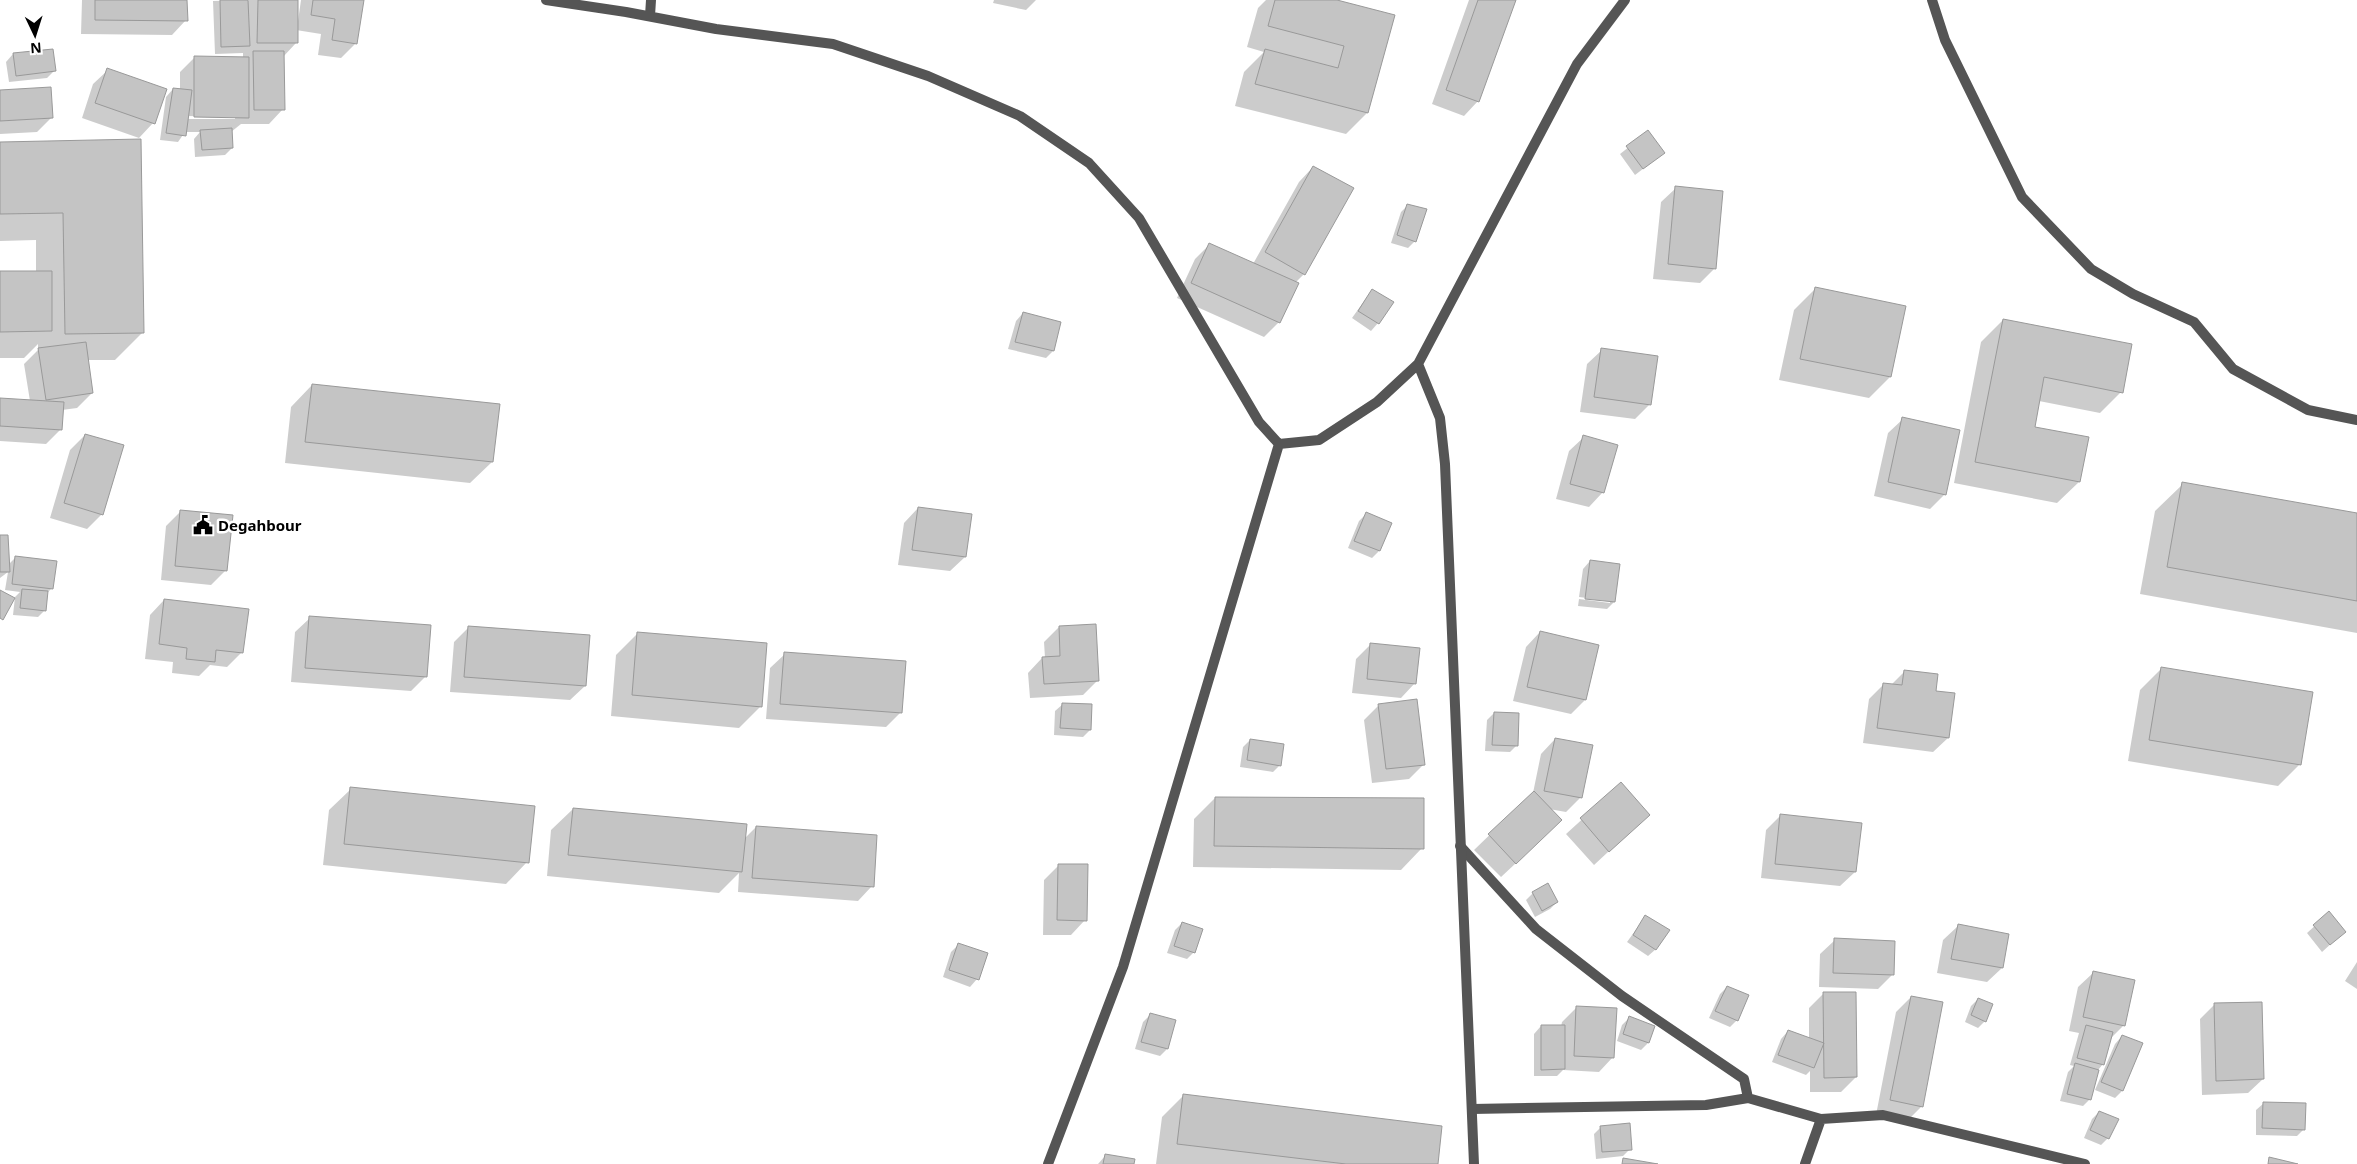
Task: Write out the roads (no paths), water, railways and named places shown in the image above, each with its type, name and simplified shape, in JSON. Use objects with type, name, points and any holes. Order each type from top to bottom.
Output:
[{"type":"street","points":[[546,0],[650,16],[716,29],[834,44],[928,76],[1028,122],[1089,163],[1139,218],[1259,422],[1279,444]]},
{"type":"street","points":[[650,16],[651,0]]},
{"type":"street","points":[[1279,444],[1319,440],[1377,402],[1418,364],[1577,64],[1624,0]]},
{"type":"street","points":[[1932,0],[1945,40],[2022,197],[2091,269],[2133,294],[2194,322],[2232,369],[2308,410],[2357,420]]},
{"type":"street","points":[[1418,364],[1440,418],[1445,464],[1474,1164]]},
{"type":"street","points":[[1048,1164],[1123,967],[1279,444]]},
{"type":"street","points":[[1460,846],[1536,929],[1622,996],[1744,1079],[1748,1098]]},
{"type":"street","points":[[1472,1109],[1706,1105],[1748,1098],[1821,1120],[1883,1115],[2085,1164]]},
{"type":"street","points":[[1806,1164],[1821,1120]]},
{"type":"place","name":"Degahbour","points":[[203,525]]}]
